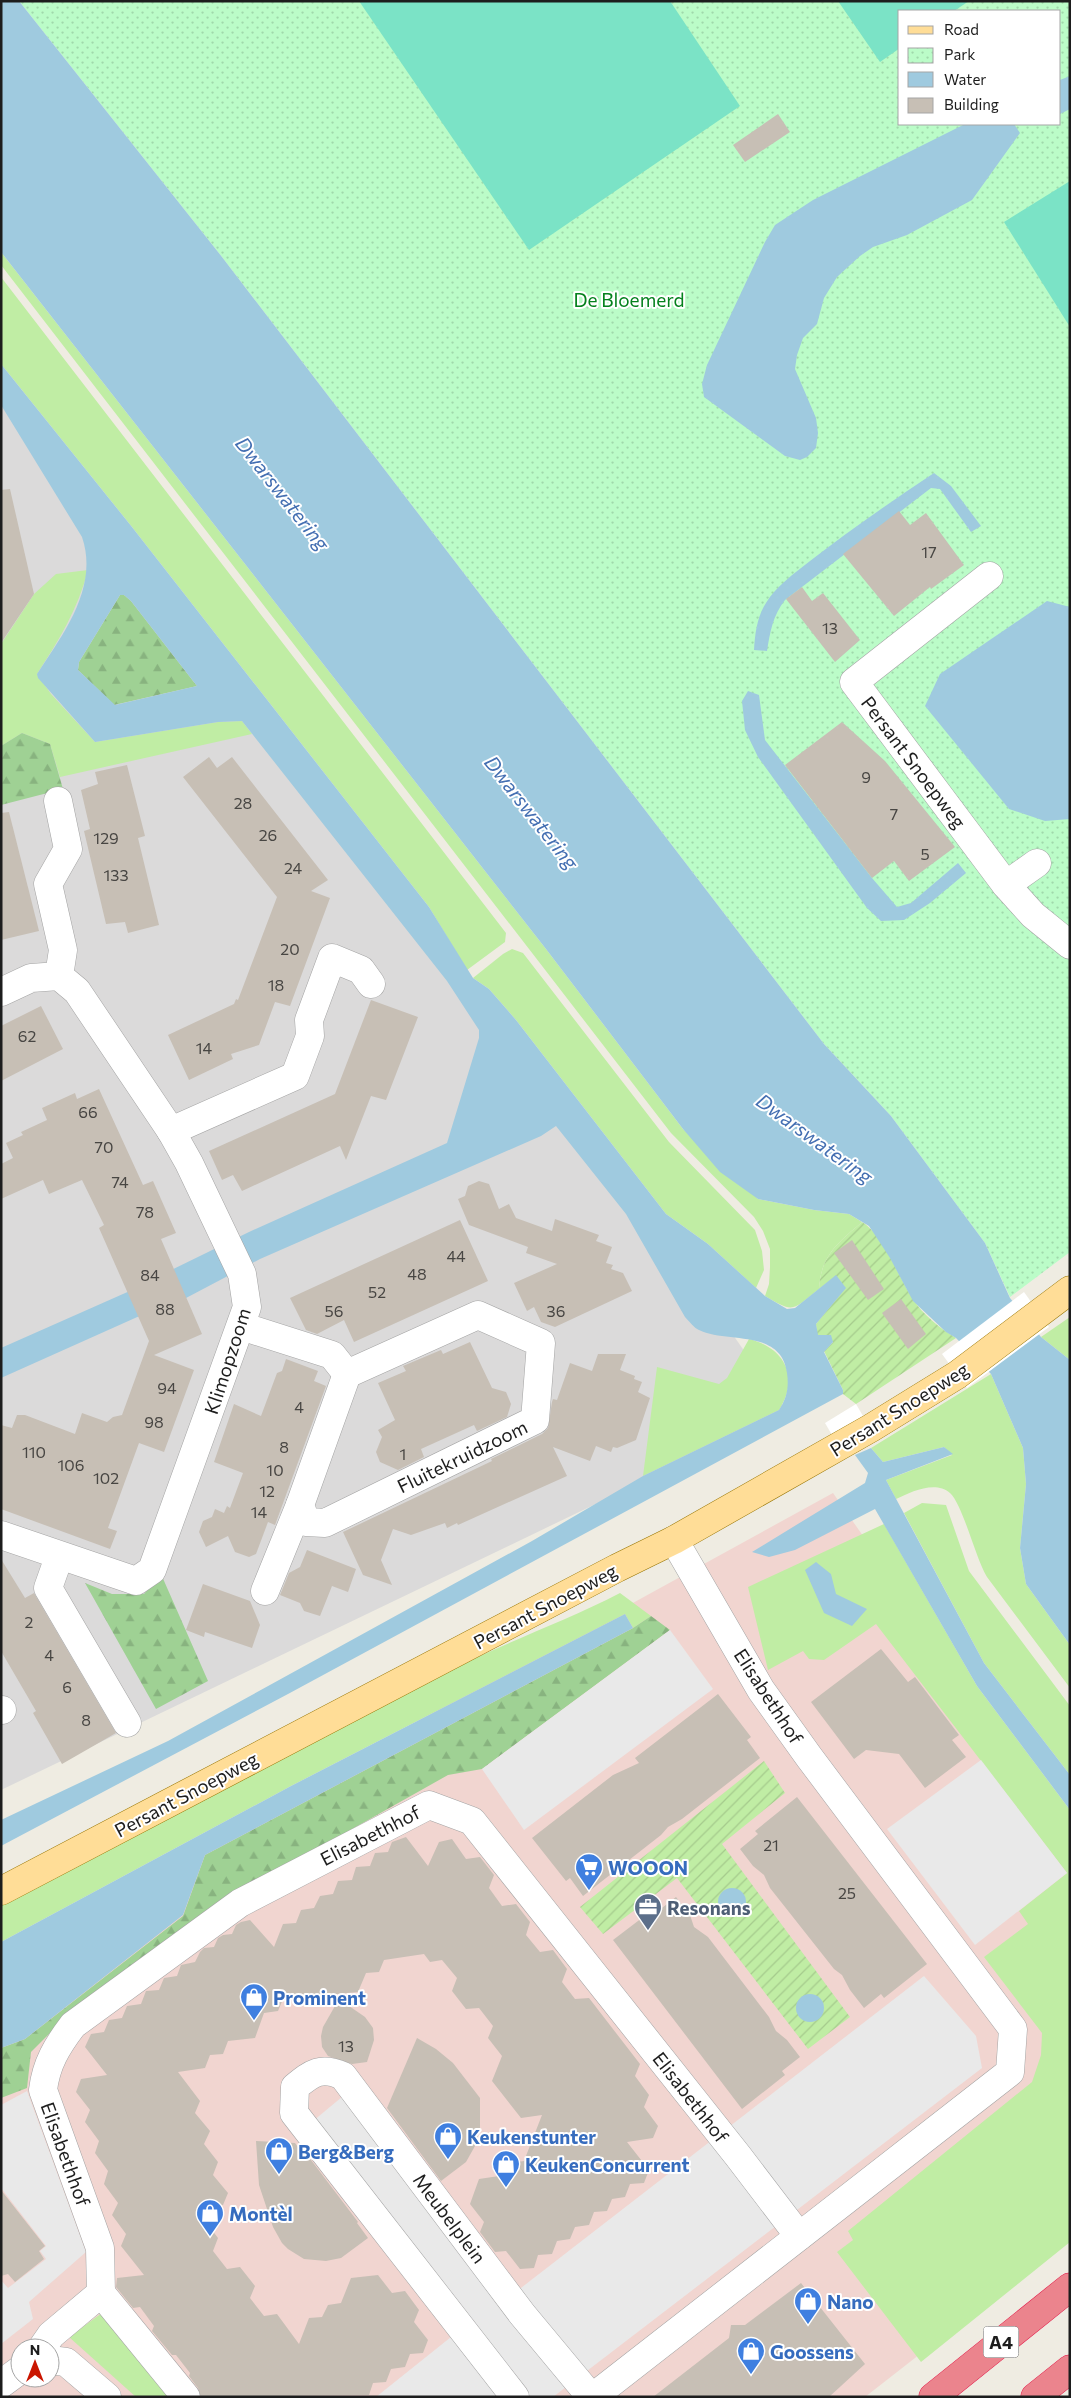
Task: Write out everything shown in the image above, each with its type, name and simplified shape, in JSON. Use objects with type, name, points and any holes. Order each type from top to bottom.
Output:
[{"type":"highway","name":"A4","points":[[933,2397],[1070,2287]]},
{"type":"highway","points":[[1035,2397],[1070,2369]]},
{"type":"main road","name":"Persant Snoepweg","points":[[1,1891],[617,1568],[674,1540],[839,1447],[957,1375],[1070,1290]]},
{"type":"street","name":"Persant Snoepweg","points":[[989,576],[854,682],[1006,885],[1033,914],[1070,945]]},
{"type":"street","points":[[1,992],[32,978],[59,976],[63,950],[48,884],[68,849],[58,801]]},
{"type":"street","points":[[1006,885],[1037,863]]},
{"type":"street","points":[[172,1131],[295,1076],[310,1036],[309,1020],[332,958],[361,970],[371,984]]},
{"type":"street","name":"Klimopzoom","points":[[59,976],[77,991],[172,1131],[242,1274],[247,1307],[152,1570],[136,1581],[59,1557]]},
{"type":"street","name":"Fluitekruidzoom","points":[[300,1505],[306,1522],[325,1523],[535,1420],[540,1343],[478,1315],[347,1374]]},
{"type":"street","points":[[241,1326],[332,1355],[347,1374],[300,1505],[265,1591]]},
{"type":"street","points":[[1,1535],[59,1557],[48,1588],[127,1723]]},
{"type":"street","name":"Elisabethhof","points":[[592,2397],[1010,2072],[1013,2029],[809,1757],[767,1697],[674,1540]]},
{"type":"street","name":"Elisabethhof","points":[[101,2294],[100,2248],[43,2090],[45,2074],[54,2050],[73,2025],[240,1903],[429,1805],[472,1821],[732,2149],[798,2236]]},
{"type":"street","name":"Meubelplein","points":[[515,2397],[294,2113],[295,2087],[311,2074],[330,2070],[343,2076],[522,2314],[592,2397]]},
{"type":"street","points":[[49,2338],[101,2294],[186,2397]]},
{"type":"street","points":[[60,2361],[66,2362],[107,2397]]},
{"type":"shaded area","points":[[1,394],[724,1322],[787,1412],[1,1790]]},
{"type":"shaded area","name":"WOOON","points":[[833,1493],[1070,1832],[1070,2237],[865,2397],[1,2397],[1,1950]]},
{"type":"shaded area","points":[[670,1630],[713,1689],[524,1830],[482,1769]]},
{"type":"shaded area","points":[[981,1760],[1067,1873],[975,1945],[887,1829]]},
{"type":"shaded area","points":[[924,1976],[976,2036],[982,2068],[553,2397],[376,2397],[461,2329],[307,2126],[354,2087],[508,2298]]},
{"type":"shaded area","points":[[27,2091],[86,2252],[29,2302],[33,2319],[1,2344],[1,2280],[8,2288],[46,2259],[40,2251],[46,2246],[1,2188],[1,2105]]},
{"type":"green space","name":"De Bloemerd","points":[[19,1],[1070,1],[1070,1252],[1010,1297],[985,1243],[891,1116],[824,1044],[222,257]]},
{"type":"green space","points":[[359,1],[670,1],[740,106],[529,250]]},
{"type":"green space","points":[[838,1],[969,1],[956,10],[898,10],[898,49],[880,62]]},
{"type":"green space","points":[[1070,181],[1070,327],[1004,222]]},
{"type":"green space","points":[[1,252],[546,949],[683,1129],[758,1199],[814,1210],[849,1214],[862,1222],[838,1243],[827,1258],[820,1277],[819,1289],[793,1307],[782,1305],[765,1296],[769,1284],[770,1249],[763,1231],[754,1217],[671,1133],[1,265]]},
{"type":"green space","points":[[1,277],[506,933],[505,942],[467,970],[429,907],[132,527],[1,364]]},
{"type":"green space","points":[[88,570],[79,598],[67,624],[37,674],[51,694],[95,742],[218,722],[242,721],[252,734],[60,777],[50,744],[22,733],[1,746],[1,644],[34,594],[56,574]]},
{"type":"green space","points":[[120,595],[124,595],[131,601],[197,686],[114,705],[78,670],[79,662]]},
{"type":"green space","points":[[22,733],[50,744],[63,789],[1,805],[1,746]]},
{"type":"green space","points":[[512,949],[523,953],[669,1142],[755,1230],[762,1251],[764,1270],[756,1288],[708,1244],[666,1214],[516,1020],[489,989],[473,978]]},
{"type":"green space","points":[[862,1222],[878,1237],[907,1290],[921,1310],[932,1321],[956,1338],[856,1404],[843,1394],[843,1390],[824,1351],[833,1342],[817,1335],[816,1324],[845,1288],[836,1276],[819,1289],[820,1277],[827,1258],[838,1243]]},
{"type":"green space","points":[[1070,1317],[1070,1360],[1041,1337]]},
{"type":"green space","points":[[749,1339],[772,1349],[785,1366],[788,1375],[788,1386],[779,1410],[643,1476],[657,1367],[719,1384],[727,1378]]},
{"type":"green space","points":[[991,1374],[1023,1448],[1026,1484],[1020,1548],[1026,1584],[1070,1645],[1070,1688],[987,1577],[960,1508],[950,1493],[944,1489],[930,1487],[896,1499],[886,1480],[952,1455],[944,1447],[883,1462],[871,1448]]},
{"type":"green space","points":[[922,1503],[946,1505],[969,1571],[1070,1706],[1070,1775],[984,1663],[904,1513]]},
{"type":"green space","points":[[884,1524],[977,1686],[1070,1810],[1070,2242],[921,2362],[837,2252],[853,2240],[848,2231],[1032,2082],[1041,2055],[1042,2033],[984,1957],[1028,1924],[1019,1911],[1067,1873],[876,1624],[824,1660],[809,1659],[803,1651],[768,1670],[748,1587]]},
{"type":"green space","points":[[161,1574],[208,1681],[156,1709],[85,1583],[112,1594],[144,1594]]},
{"type":"green space","points":[[620,1593],[651,1616],[633,1628],[625,1614],[291,1786],[1,1942],[1,1905],[298,1748],[418,1687],[478,1657]]},
{"type":"green space","points":[[651,1616],[670,1630],[482,1769],[448,1775],[217,1905],[65,2018],[31,2052],[27,2088],[1,2098],[1,2048],[25,2039],[183,1916],[205,1855],[633,1628]]},
{"type":"green space","points":[[764,1761],[785,1793],[722,1844],[850,2017],[808,2049],[677,1878],[603,1934],[580,1907]]},
{"type":"green space","points":[[102,2313],[172,2397],[136,2397],[69,2337]]},
{"type":"water","name":"Dwarswatering","points":[[1,1],[19,1],[222,257],[824,1044],[891,1116],[985,1243],[1010,1298],[1041,1337],[1070,1360],[1070,1645],[1026,1584],[1020,1548],[1026,1484],[1023,1448],[991,1374],[956,1338],[946,1332],[913,1301],[890,1258],[869,1226],[849,1214],[814,1210],[758,1199],[720,1172],[683,1129],[546,949],[1,252]]},
{"type":"water","points":[[1070,76],[1070,109],[1061,114],[1061,80]]},
{"type":"water","points":[[963,125],[1015,125],[1020,133],[972,200],[907,235],[873,247],[837,277],[824,298],[817,324],[803,338],[797,355],[795,369],[816,418],[818,433],[816,448],[807,457],[800,460],[785,456],[704,397],[702,384],[707,365],[765,242],[775,225],[813,200]]},
{"type":"water","points":[[1,364],[132,527],[429,907],[473,978],[489,989],[516,1020],[666,1214],[708,1244],[765,1296],[787,1309],[795,1308],[836,1275],[846,1288],[816,1324],[818,1335],[831,1335],[833,1342],[824,1352],[843,1390],[843,1394],[288,1694],[1,1846],[1,1820],[168,1741],[532,1541],[643,1476],[779,1410],[786,1397],[788,1383],[783,1359],[775,1349],[764,1343],[711,1334],[693,1326],[685,1317],[626,1214],[556,1126],[541,1136],[260,1259],[169,1307],[155,1278],[249,1232],[447,1143],[479,1038],[479,1030],[447,981],[242,721],[218,722],[95,742],[38,678],[37,674],[68,626],[76,609],[86,574],[86,556],[82,537],[1,405]],"holes":[[[120,595],[124,595],[131,601],[197,686],[115,705],[78,670],[79,662]]]},
{"type":"water","points":[[934,473],[951,486],[981,526],[971,532],[940,489],[931,488],[785,600],[775,618],[767,651],[754,650],[760,614],[780,585],[840,538]]},
{"type":"water","points":[[1047,601],[1070,607],[1070,819],[1045,821],[1009,809],[925,706],[940,674]]},
{"type":"water","points":[[748,691],[759,695],[765,740],[872,878],[897,907],[911,903],[958,863],[966,873],[930,903],[904,920],[881,921],[867,908],[758,757],[745,730],[742,701]]},
{"type":"water","points":[[132,1290],[144,1314],[1,1378],[1,1348]]},
{"type":"water","points":[[944,1447],[953,1454],[886,1480],[984,1663],[1070,1775],[1070,1810],[977,1686],[875,1509],[795,1550],[769,1557],[752,1552],[865,1483],[868,1473],[855,1455],[871,1448],[883,1462]]},
{"type":"water","points":[[816,1562],[831,1574],[836,1594],[867,1609],[852,1626],[824,1613],[805,1570]]},
{"type":"water","points":[[625,1614],[633,1628],[205,1855],[183,1915],[25,2039],[1,2048],[1,1942],[291,1786]]},
{"type":"water","points":[[732,1888],[742,1892],[746,1902],[742,1912],[732,1916],[722,1912],[718,1902],[722,1892]]},
{"type":"water","points":[[810,1994],[820,1998],[824,2008],[820,2018],[810,2022],[800,2018],[796,2008],[800,1998]]},
{"type":"pier","points":[[1024,1292],[1049,1327],[967,1388],[942,1354]]},
{"type":"pier","points":[[856,1404],[877,1440],[846,1459],[825,1423]]},
{"type":"building","points":[[778,114],[790,132],[745,162],[733,145]]},
{"type":"building","points":[[10,489],[34,594],[1,643],[1,490]]},
{"type":"building","points":[[899,511],[910,525],[926,513],[964,565],[931,589],[930,587],[894,616],[843,554]]},
{"type":"building","points":[[802,587],[812,601],[823,593],[860,640],[835,662],[786,599]]},
{"type":"building","points":[[842,722],[885,761],[955,847],[909,881],[894,861],[872,878],[785,765]]},
{"type":"building","points":[[209,757],[217,768],[232,757],[328,880],[311,891],[330,898],[290,1006],[275,1002],[259,1045],[231,1054],[233,1059],[189,1080],[168,1035],[234,1004],[236,999],[238,1000],[277,897],[183,777]]},
{"type":"building","points":[[127,765],[145,836],[138,838],[159,925],[128,933],[125,922],[106,924],[84,831],[90,829],[81,790],[98,784],[95,772]]},
{"type":"building","points":[[9,812],[39,931],[1,940],[1,813]]},
{"type":"building","points":[[371,1000],[418,1017],[386,1100],[371,1096],[346,1160],[340,1146],[242,1191],[233,1175],[222,1180],[209,1151],[335,1094]]},
{"type":"building","points":[[41,1006],[63,1049],[1,1081],[1,1026]]},
{"type":"building","points":[[99,1089],[143,1185],[153,1181],[176,1233],[161,1239],[202,1334],[154,1355],[194,1370],[164,1452],[139,1443],[108,1528],[117,1531],[110,1549],[1,1509],[1,1425],[12,1428],[17,1415],[25,1415],[75,1434],[82,1413],[107,1422],[113,1417],[122,1415],[149,1341],[99,1228],[104,1225],[82,1180],[49,1194],[43,1180],[1,1199],[1,1164],[13,1158],[6,1143],[23,1135],[21,1132],[47,1120],[42,1108],[75,1093],[77,1099]]},
{"type":"building","points":[[479,1181],[489,1184],[499,1209],[509,1204],[516,1218],[552,1231],[555,1219],[599,1235],[596,1241],[612,1247],[606,1263],[613,1265],[611,1269],[623,1273],[632,1291],[555,1327],[541,1322],[534,1307],[527,1311],[514,1283],[557,1264],[526,1253],[528,1247],[469,1225],[458,1199],[465,1196],[468,1186]]},
{"type":"building","points":[[460,1220],[488,1281],[354,1342],[344,1320],[317,1334],[306,1330],[290,1298]]},
{"type":"building","points":[[852,1240],[884,1289],[868,1300],[834,1253]]},
{"type":"building","points":[[901,1299],[926,1334],[908,1349],[882,1313]]},
{"type":"building","points":[[470,1342],[492,1388],[506,1392],[511,1404],[507,1417],[477,1431],[474,1425],[421,1449],[424,1457],[398,1470],[380,1462],[376,1452],[382,1437],[378,1430],[395,1420],[378,1383],[406,1371],[403,1366],[441,1350],[443,1354]]},
{"type":"building","points":[[598,1354],[626,1354],[620,1370],[635,1376],[634,1379],[642,1382],[638,1392],[650,1398],[636,1440],[617,1448],[613,1447],[611,1452],[596,1446],[590,1461],[553,1447],[567,1476],[458,1525],[457,1523],[447,1528],[445,1523],[411,1535],[393,1529],[381,1560],[392,1585],[363,1575],[343,1532],[492,1461],[491,1459],[542,1434],[548,1428],[553,1399],[557,1400],[570,1363],[592,1371]]},
{"type":"building","points":[[286,1359],[318,1371],[314,1381],[326,1386],[275,1525],[268,1522],[256,1554],[249,1557],[235,1552],[228,1536],[206,1547],[199,1532],[203,1521],[212,1517],[215,1509],[224,1513],[227,1506],[230,1508],[243,1473],[214,1462],[234,1404],[261,1416],[277,1373],[282,1371]]},
{"type":"building","points":[[307,1550],[356,1569],[348,1592],[332,1586],[320,1616],[304,1611],[300,1603],[280,1595],[289,1573],[300,1567]]},
{"type":"building","points":[[1,1559],[25,1598],[34,1593],[116,1733],[62,1764],[33,1713],[36,1711],[1,1651]]},
{"type":"building","points":[[203,1584],[250,1601],[260,1625],[252,1648],[205,1632],[204,1637],[186,1630]]},
{"type":"building","points":[[881,1649],[908,1682],[915,1677],[959,1735],[952,1740],[966,1757],[925,1788],[899,1754],[866,1750],[854,1759],[811,1702]]},
{"type":"building","points":[[718,1694],[751,1737],[747,1740],[760,1758],[682,1819],[668,1827],[661,1835],[583,1896],[570,1878],[566,1881],[532,1838],[613,1775],[639,1763],[635,1758]]},
{"type":"building","points":[[797,1797],[927,1964],[884,1998],[881,1994],[864,2008],[850,1990],[842,1975],[834,1969],[770,1888],[764,1875],[753,1866],[740,1849],[758,1834],[755,1831]]},
{"type":"building","points":[[406,1837],[428,1866],[439,1842],[452,1839],[466,1859],[480,1857],[494,1875],[489,1888],[502,1906],[516,1904],[530,1922],[526,1935],[540,1952],[553,1950],[567,1969],[562,1982],[575,1999],[589,1998],[640,2064],[635,2076],[649,2095],[644,2107],[658,2126],[653,2138],[627,2142],[649,2170],[644,2183],[630,2184],[625,2197],[612,2199],[607,2211],[594,2212],[589,2225],[575,2227],[570,2239],[557,2241],[552,2254],[538,2255],[534,2268],[520,2269],[506,2251],[495,2252],[480,2232],[484,2222],[470,2204],[479,2179],[506,2175],[511,2163],[524,2161],[542,2115],[521,2118],[492,2081],[502,2056],[488,2038],[493,2026],[479,2008],[466,2009],[452,1991],[457,1978],[442,1960],[430,1962],[424,1954],[384,1960],[379,1972],[366,1973],[358,1992],[283,1999],[278,2011],[264,2013],[255,2038],[228,2041],[223,2054],[210,2055],[205,2068],[178,2072],[200,2101],[195,2113],[210,2131],[204,2144],[218,2162],[213,2175],[228,2193],[223,2205],[196,2209],[218,2238],[213,2251],[227,2269],[240,2267],[255,2286],[250,2298],[264,2316],[277,2314],[299,2344],[309,2318],[322,2317],[328,2305],[341,2303],[351,2278],[378,2275],[392,2293],[405,2291],[419,2310],[414,2322],[428,2340],[423,2353],[410,2354],[405,2367],[391,2369],[386,2382],[373,2383],[369,2395],[201,2397],[198,2388],[189,2376],[190,2373],[176,2355],[172,2355],[152,2331],[154,2326],[140,2307],[133,2308],[116,2287],[117,2278],[144,2275],[121,2246],[126,2234],[112,2215],[118,2203],[104,2184],[108,2171],[95,2153],[99,2141],[85,2122],[90,2110],[76,2092],[81,2079],[107,2075],[85,2047],[91,2034],[104,2032],[109,2020],[122,2018],[127,2006],[141,2004],[146,1991],[159,1990],[164,1978],[177,1976],[181,1965],[195,1962],[204,1948],[214,1947],[218,1938],[223,1935],[232,1934],[236,1925],[241,1922],[250,1920],[274,1947],[283,1924],[296,1923],[301,1910],[314,1908],[320,1896],[333,1894],[338,1881],[352,1880],[356,1867],[370,1866],[375,1853],[388,1852],[392,1842]]},
{"type":"building","points":[[676,1897],[690,1915],[694,1927],[708,1937],[769,2017],[776,2031],[787,2040],[800,2057],[782,2071],[785,2075],[742,2109],[613,1940],[655,1908],[658,1911]]},
{"type":"building","points":[[339,1999],[365,2017],[373,2028],[374,2040],[367,2062],[352,2064],[328,2056],[322,2047],[321,2036],[323,2027]]},
{"type":"building","points":[[417,2038],[436,2049],[453,2063],[480,2098],[480,2129],[475,2146],[466,2162],[441,2181],[387,2108]]},
{"type":"building","points":[[256,2141],[295,2143],[306,2158],[308,2156],[368,2238],[341,2258],[326,2261],[304,2259],[288,2249],[282,2243],[273,2227],[259,2185]]},
{"type":"building","points":[[1,2190],[45,2246],[39,2251],[44,2259],[15,2282],[8,2274],[1,2276]]},
{"type":"building","points":[[801,2283],[865,2364],[829,2397],[653,2397],[729,2338],[731,2325],[745,2325]]},
{"type":"place","name":"WOOON","points":[[589,1891]]},
{"type":"place","name":"Resonans","points":[[648,1931]]},
{"type":"place","name":"Prominent","points":[[254,2021]]},
{"type":"place","name":"Keukenstunter","points":[[448,2160]]},
{"type":"place","name":"Berg&Berg","points":[[279,2175]]},
{"type":"place","name":"KeukenConcurrent","points":[[506,2188]]},
{"type":"place","name":"Montèl","points":[[210,2237]]},
{"type":"place","name":"Nano","points":[[808,2325]]},
{"type":"place","name":"Goossens","points":[[751,2375]]}]
